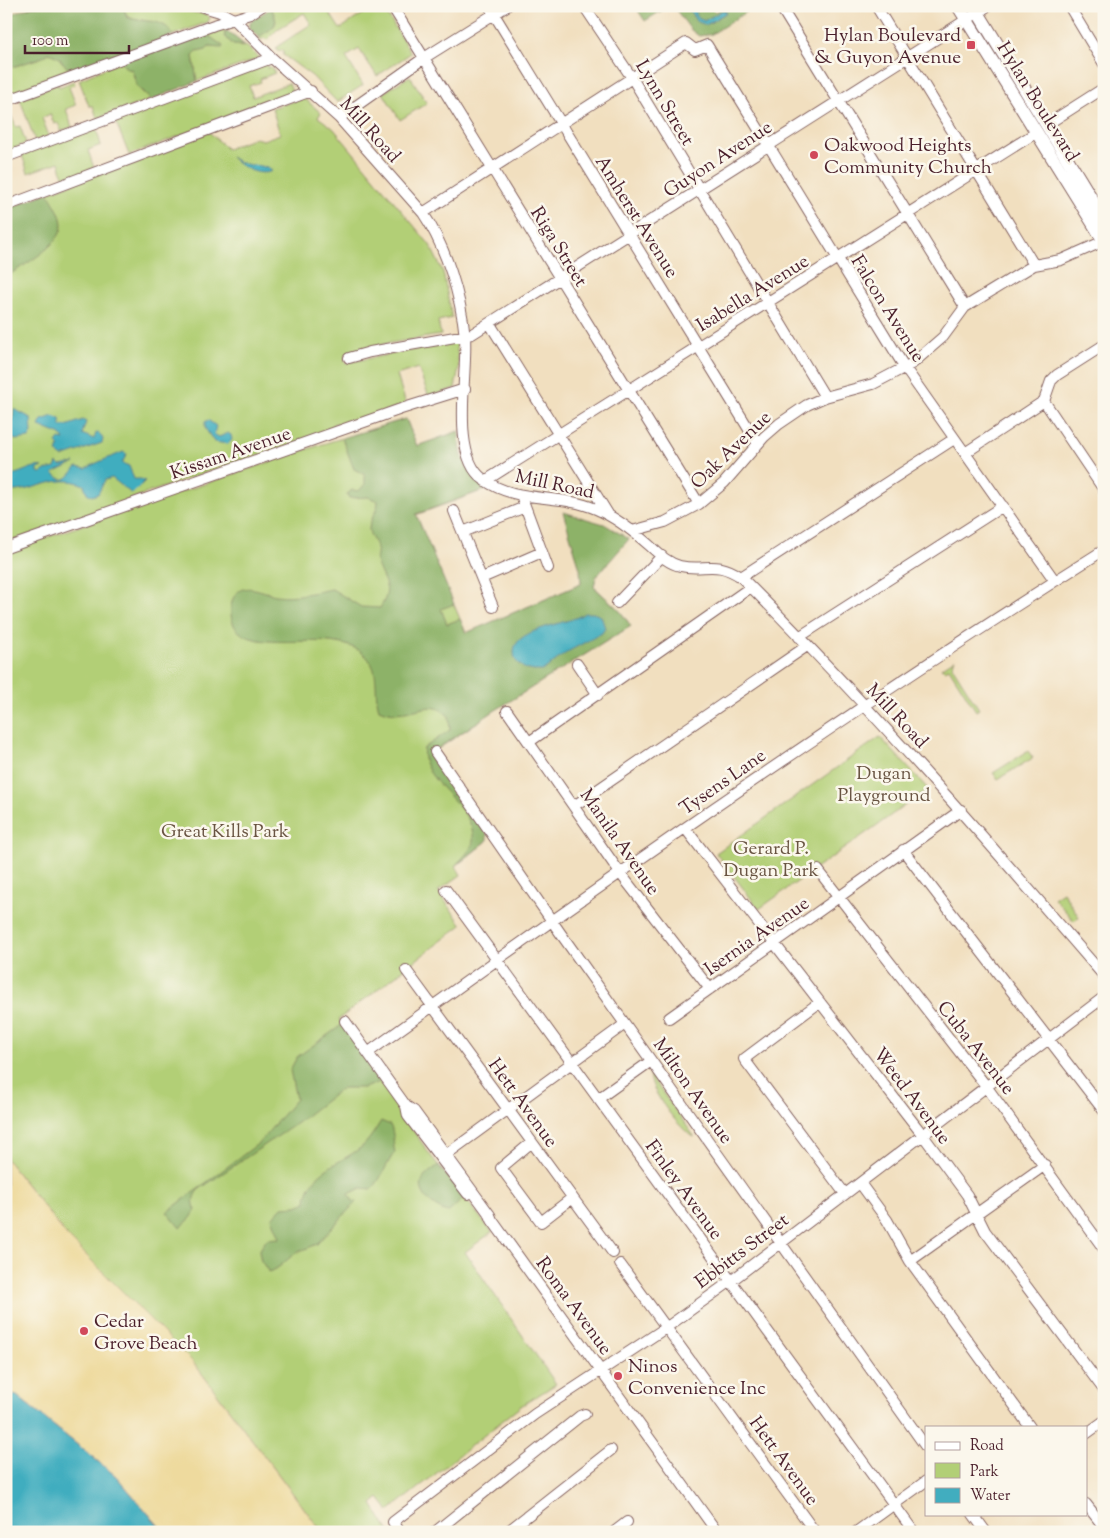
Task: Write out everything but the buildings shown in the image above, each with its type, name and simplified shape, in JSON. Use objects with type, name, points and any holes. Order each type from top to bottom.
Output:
[{"type":"main road","name":"Hylan Boulevard","points":[[958,6],[1104,219]]},
{"type":"main road","name":"Hylan Boulevard","points":[[980,8],[1041,129],[1104,241]]},
{"type":"street","name":"Mill Road","points":[[200,6],[220,12],[235,20],[272,58],[339,118],[423,213],[437,237],[449,266],[465,337],[465,450],[475,472],[498,489],[521,495],[585,505],[609,515],[662,556],[680,566],[716,566],[729,570],[741,577],[864,704],[961,810],[1104,976]]},
{"type":"street","points":[[6,101],[214,25],[235,20],[250,14],[262,6]]},
{"type":"street","name":"Riga Street","points":[[392,6],[699,504]]},
{"type":"street","points":[[339,118],[492,10],[507,6]]},
{"type":"street","name":"Lynn Street","points":[[584,6],[632,78],[825,397]]},
{"type":"street","points":[[780,6],[965,306]]},
{"type":"street","points":[[876,6],[1034,266]]},
{"type":"street","points":[[1069,6],[1104,64]]},
{"type":"street","name":"Guyon Avenue","points":[[349,358],[370,352],[465,337],[490,324],[966,20],[980,8]]},
{"type":"street","name":"Amherst Avenue","points":[[492,10],[758,444]]},
{"type":"street","name":"Falcon Avenue","points":[[632,78],[686,43],[695,50],[707,45],[905,368],[1055,581]]},
{"type":"street","points":[[6,157],[272,58]]},
{"type":"street","points":[[423,213],[632,78]]},
{"type":"street","name":"Isabella Avenue","points":[[485,481],[838,259],[1104,88]]},
{"type":"street","points":[[6,206],[311,91]]},
{"type":"street","name":"Oak Avenue","points":[[632,531],[665,522],[699,504],[724,483],[758,444],[793,414],[825,397],[872,384],[905,368],[943,337],[965,306],[1034,266],[1076,254],[1104,241]]},
{"type":"street","points":[[490,324],[609,515]]},
{"type":"street","points":[[965,453],[1044,401],[1051,381],[1057,375],[1104,345]]},
{"type":"street","name":"Kissam Avenue","points":[[6,548],[401,409],[464,390]]},
{"type":"street","points":[[1044,401],[1104,490]]},
{"type":"street","points":[[741,577],[954,439]]},
{"type":"street","points":[[521,495],[548,568]]},
{"type":"street","points":[[799,637],[1003,506]]},
{"type":"street","points":[[463,532],[525,507]]},
{"type":"street","points":[[454,511],[493,606]]},
{"type":"street","name":"Tysens Lane","points":[[369,1052],[496,960],[864,704],[1104,550]]},
{"type":"street","points":[[482,578],[542,552]]},
{"type":"street","points":[[616,603],[662,556]]},
{"type":"street","points":[[529,742],[751,587]]},
{"type":"street","points":[[574,806],[807,646]]},
{"type":"street","points":[[577,664],[598,695]]},
{"type":"street","name":"Manila Avenue","points":[[507,711],[620,873],[710,990]]},
{"type":"street","name":"Milton Avenue","points":[[435,752],[552,921],[925,1446]]},
{"type":"street","name":"Isernia Avenue","points":[[669,1018],[961,810]]},
{"type":"street","name":"Weed Avenue","points":[[684,828],[776,943],[922,1134],[967,1196],[985,1231],[1104,1390]]},
{"type":"street","points":[[903,850],[1104,1111]]},
{"type":"street","name":"Cuba Avenue","points":[[818,870],[986,1086],[1104,1248]]},
{"type":"street","name":"Finley Avenue","points":[[446,890],[914,1532]]},
{"type":"street","name":"Hett Avenue","points":[[406,970],[613,1253]]},
{"type":"street","name":"Ebbitts Street","points":[[400,1532],[393,1522],[535,1414],[667,1327],[731,1281],[1104,997]]},
{"type":"street","points":[[820,1002],[744,1060],[845,1194]]},
{"type":"street","name":"Roma Avenue","points":[[345,1021],[406,1106],[408,1116],[423,1138],[486,1218],[492,1220]]},
{"type":"street","points":[[447,1154],[625,1024]]},
{"type":"street","points":[[598,1099],[651,1060]]},
{"type":"street","name":"Roma Avenue","points":[[406,1106],[414,1111],[447,1154],[492,1220],[717,1532]]},
{"type":"street","points":[[532,1142],[501,1168],[541,1222],[572,1198]]},
{"type":"street","points":[[910,1261],[1045,1165]]},
{"type":"street","points":[[860,1183],[887,1220],[910,1261],[1029,1426]]},
{"type":"street","name":"Hett Avenue","points":[[620,1264],[815,1532]]},
{"type":"street","points":[[435,1532],[580,1416],[585,1414]]},
{"type":"street","points":[[1088,1433],[1104,1422]]},
{"type":"street","points":[[507,1532],[611,1450]]},
{"type":"street","points":[[856,1532],[925,1482]]},
{"type":"street","points":[[1088,1507],[1104,1527]]},
{"type":"street","points":[[975,1516],[986,1532]]},
{"type":"street","points":[[614,1532],[627,1522]]},
{"type":"green space","points":[[34,6],[123,6],[127,17],[164,25],[173,35],[72,73],[58,57],[49,53],[43,57],[6,69],[6,16]]},
{"type":"green space","points":[[123,6],[173,8],[207,15],[210,18],[208,22],[173,35],[143,20],[135,20],[127,16]]},
{"type":"green space","points":[[274,6],[338,6],[329,12],[340,29],[375,6],[382,6],[411,53],[377,76],[359,49],[346,57],[363,85],[337,102],[312,76],[282,54],[284,53],[281,50],[279,51],[275,48],[311,24],[304,13],[278,29],[267,40],[264,38],[261,40],[259,37],[274,26],[276,21],[271,8]]},
{"type":"green space","points":[[635,6],[669,6],[645,21]]},
{"type":"green space","points":[[673,6],[687,6],[696,21],[710,23],[727,12],[723,10],[704,21],[697,16],[692,6],[710,6],[715,12],[724,6],[755,6],[712,34],[699,36],[691,30]]},
{"type":"green space","points":[[271,8],[275,19],[274,26],[259,37],[250,29],[250,22]]},
{"type":"green space","points":[[218,30],[227,31],[224,33],[241,47],[246,46],[260,58],[197,81],[193,56],[197,52],[213,46],[210,36],[200,33]]},
{"type":"green space","points":[[227,31],[246,46],[233,45],[224,35]]},
{"type":"green space","points":[[200,33],[209,36],[223,46],[222,48],[209,47],[206,50],[197,52],[193,56],[197,81],[151,100],[137,86],[132,70],[126,68],[121,61]]},
{"type":"green space","points":[[49,53],[58,57],[72,73],[6,96],[6,69],[43,57]]},
{"type":"green space","points":[[121,61],[126,68],[132,70],[137,87],[151,100],[97,118],[93,106],[89,106],[79,80]]},
{"type":"green space","points":[[265,64],[268,67],[267,69],[270,66],[275,73],[260,79],[261,82],[249,86],[253,97],[289,83],[293,93],[129,155],[115,120]]},
{"type":"green space","points":[[410,76],[427,103],[400,120],[383,93]]},
{"type":"green space","points":[[74,81],[75,84],[69,87],[76,105],[66,109],[72,127],[61,131],[58,123],[54,124],[50,114],[42,118],[49,136],[35,141],[20,99],[58,84],[59,87]]},
{"type":"green space","points":[[304,98],[321,113],[318,117],[333,128],[430,245],[443,272],[452,318],[438,321],[441,335],[384,344],[345,355],[345,363],[456,342],[459,367],[455,388],[429,397],[418,368],[397,375],[406,404],[342,426],[337,423],[333,424],[332,431],[215,469],[6,543],[6,216],[39,196],[209,132],[227,149],[255,138],[263,140],[280,134],[272,108]]},
{"type":"green space","points":[[6,104],[16,127],[20,126],[26,143],[7,151]]},
{"type":"green space","points":[[96,128],[101,145],[88,150],[94,168],[64,179],[59,162],[28,173],[22,155]]},
{"type":"green space","points":[[48,193],[61,217],[60,233],[56,240],[40,254],[6,277],[6,209]]},
{"type":"green space","name":"Great Kills Park","points":[[406,419],[417,446],[459,431],[461,450],[466,464],[469,470],[487,489],[416,515],[466,633],[588,581],[620,611],[631,626],[494,711],[432,753],[487,841],[456,866],[461,875],[438,891],[462,925],[339,1019],[395,1099],[403,1116],[431,1156],[492,1232],[465,1252],[556,1384],[521,1406],[389,1511],[379,1498],[372,1504],[389,1532],[322,1532],[193,1362],[67,1236],[6,1159],[6,551],[326,443]]},
{"type":"green space","points":[[406,419],[417,446],[459,431],[461,450],[466,464],[469,470],[487,489],[416,514],[454,604],[441,609],[447,624],[460,619],[466,633],[581,584],[580,569],[563,512],[604,524],[629,539],[596,577],[594,587],[620,611],[631,626],[494,711],[431,753],[487,834],[487,841],[455,866],[472,844],[472,828],[457,804],[429,771],[424,760],[424,748],[450,730],[449,716],[433,707],[397,713],[379,709],[374,668],[366,656],[351,647],[332,642],[288,642],[250,638],[237,630],[231,615],[231,605],[235,595],[247,588],[283,596],[332,589],[361,607],[380,608],[387,591],[376,560],[377,549],[369,530],[378,501],[368,497],[349,498],[347,494],[352,490],[359,491],[365,484],[365,475],[354,469],[342,438]]},
{"type":"green space","points":[[955,659],[952,666],[979,709],[976,711],[949,668],[945,670],[941,668]]},
{"type":"green space","name":"Gerard P. Dugan Park","points":[[880,737],[928,789],[759,909],[716,853]]},
{"type":"green space","points":[[1028,751],[1033,758],[998,779],[993,773]]},
{"type":"green space","points":[[1063,892],[1079,917],[1074,921],[1054,898]]},
{"type":"green space","points":[[343,1024],[382,1081],[364,1088],[342,1088],[293,1126],[198,1190],[194,1200],[196,1210],[191,1218],[180,1228],[167,1212],[259,1143],[296,1099],[290,1070],[297,1057]]},
{"type":"green space","points":[[650,1075],[694,1137],[681,1126],[660,1100]]},
{"type":"green space","points":[[381,1121],[392,1128],[395,1152],[375,1185],[372,1189],[361,1188],[349,1194],[352,1200],[356,1202],[317,1244],[294,1254],[279,1267],[269,1272],[261,1261],[259,1251],[267,1239],[280,1238],[272,1218],[282,1207],[297,1206],[306,1202],[308,1191],[320,1174],[357,1151],[365,1144]]},
{"type":"green space","points":[[438,1165],[464,1198],[449,1212],[433,1205],[422,1190],[421,1184],[423,1179]]},
{"type":"sand","name":"Cedar Grove Beach","points":[[6,1159],[67,1236],[193,1362],[322,1532],[164,1532],[116,1476],[17,1396],[6,1390]]},
{"type":"water","points":[[687,6],[692,6],[697,16],[704,21],[723,10],[727,12],[706,25],[696,21]]},
{"type":"water","points":[[231,157],[248,165],[263,166],[272,171],[261,173],[250,170]]},
{"type":"water","points":[[14,409],[31,418],[32,433],[29,438],[15,440],[11,437]]},
{"type":"water","points":[[53,416],[60,419],[61,426],[83,420],[86,422],[82,434],[94,439],[96,433],[99,433],[103,439],[102,443],[62,457],[57,453],[59,446],[56,443],[59,439],[64,440],[61,435],[39,426],[42,420]]},
{"type":"water","points":[[208,420],[216,426],[214,434],[219,437],[228,433],[231,435],[232,440],[228,444],[214,442],[205,428],[205,422]]},
{"type":"water","points":[[123,452],[127,454],[122,463],[129,466],[134,479],[145,481],[132,494],[112,478],[105,480],[98,494],[92,496],[87,493],[84,485],[63,481],[26,490],[6,491],[6,475],[16,474],[30,468],[43,467],[38,469],[38,472],[41,473],[55,468],[57,463],[60,466],[75,463],[53,473],[63,479],[69,476],[77,467],[86,469]]},
{"type":"water","points":[[585,613],[601,616],[605,628],[602,633],[569,651],[542,671],[527,670],[517,662],[514,651],[517,643],[524,637]]},
{"type":"water","points":[[6,1390],[17,1396],[116,1476],[164,1532],[6,1532]]},
{"type":"place","name":"Hylan Boulevard & Guyon Avenue","points":[[971,45]]},
{"type":"place","name":"Oakwood Heights Community Church","points":[[814,155]]},
{"type":"place","name":"Cedar Grove Beach","points":[[84,1331]]},
{"type":"place","name":"Ninos Convenience Inc","points":[[618,1376]]},
{"type":"park label","name":"Dugan Playground","points":[[884,783]]}]
